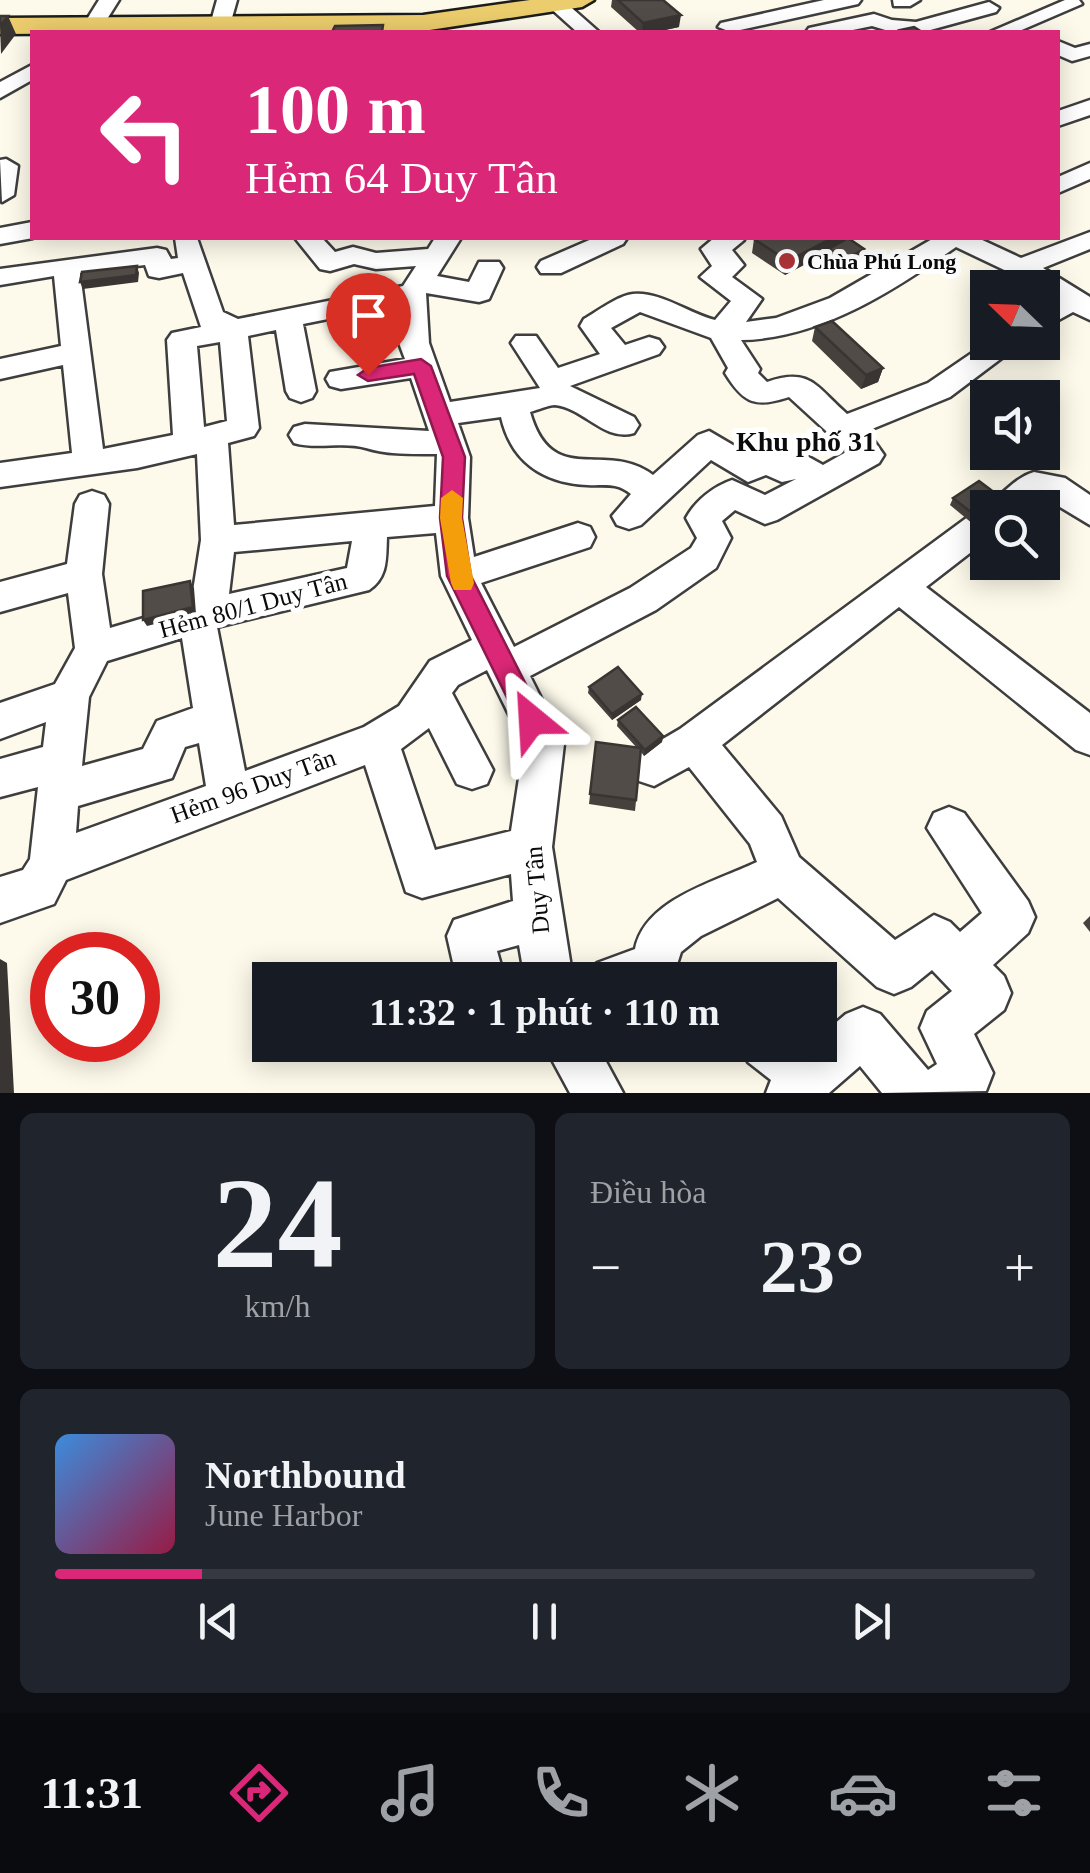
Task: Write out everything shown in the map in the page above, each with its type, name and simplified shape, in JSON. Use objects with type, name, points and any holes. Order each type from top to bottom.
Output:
[{"type":"main road","points":[[0,26],[92,29],[224,12],[333,29],[424,28],[573,2]]},
{"type":"street","points":[[92,29],[108,0]]},
{"type":"street","points":[[764,0],[772,23]]},
{"type":"street","points":[[772,23],[851,0]]},
{"type":"street","points":[[573,2],[588,30]]},
{"type":"street","points":[[728,26],[772,23],[831,30],[874,20],[890,30],[918,30],[984,4],[1017,30],[1072,4]]},
{"type":"street","points":[[827,6],[831,30]]},
{"type":"street","points":[[4,89],[30,72]]},
{"type":"street","points":[[4,89],[30,92]]},
{"type":"street","points":[[2,194],[3,167],[30,163]]},
{"type":"street","points":[[1060,185],[1090,170]]},
{"type":"street","points":[[0,236],[30,230]]},
{"type":"street","points":[[310,240],[330,263],[354,255],[376,261],[432,258],[480,293],[489,268]]},
{"type":"street","points":[[551,266],[610,240]]},
{"type":"street","points":[[722,331],[748,299],[714,277],[731,265],[718,258],[722,256],[714,249],[731,240]]},
{"type":"street","points":[[618,357],[594,326],[636,302],[681,322],[748,332],[798,320],[894,279],[951,240]]},
{"type":"street","points":[[958,240],[1020,268],[1082,305]]},
{"type":"street","points":[[1020,268],[1090,240]]},
{"type":"street","points":[[0,276],[158,256],[159,270],[190,252],[211,320],[224,320],[232,331],[244,428],[201,441],[0,475]]},
{"type":"street","points":[[228,794],[202,616],[218,540],[182,340],[288,319],[432,258]]},
{"type":"street","name":"Duy Tân","points":[[432,258],[414,343],[454,457],[451,518],[459,576],[544,744],[530,847],[546,962]]},
{"type":"street","points":[[66,266],[89,462]]},
{"type":"street","points":[[288,319],[301,391]]},
{"type":"street","points":[[514,405],[519,435],[546,464],[574,475],[626,472],[651,496],[716,504],[732,493],[765,511],[868,456],[862,444],[840,429],[794,384],[762,396],[740,372],[745,368],[722,331]]},
{"type":"street","points":[[526,342],[556,388],[623,425]]},
{"type":"street","points":[[305,435],[372,436],[382,444],[514,405],[618,357],[649,347]]},
{"type":"street","points":[[0,369],[78,352]]},
{"type":"street","points":[[840,429],[939,390],[983,360]]},
{"type":"street","points":[[342,379],[421,366]]},
{"type":"street","points":[[651,496],[709,443],[748,470],[769,459],[782,470],[796,462],[821,481]]},
{"type":"street","points":[[1026,490],[1034,484],[1057,490]]},
{"type":"street","points":[[1060,492],[1090,512]]},
{"type":"street","points":[[51,864],[69,696],[94,649],[84,574],[92,504]]},
{"type":"street","name":"Hẻm 96 Duy Tân","points":[[0,900],[38,888],[51,864],[228,794],[378,741],[413,719],[444,673],[500,659],[643,599],[704,558],[714,538],[702,518],[716,504]]},
{"type":"street","points":[[218,540],[451,518]]},
{"type":"street","name":"Hẻm 80/1 Duy Tân","points":[[94,649],[202,616],[356,580],[367,573],[371,527]]},
{"type":"street","points":[[654,767],[694,742],[970,534]]},
{"type":"street","points":[[459,576],[578,537]]},
{"type":"street","points":[[0,597],[84,574]]},
{"type":"street","points":[[900,587],[1090,737]]},
{"type":"street","points":[[431,692],[472,770]]},
{"type":"street","points":[[0,720],[69,696]]},
{"type":"street","points":[[0,778],[61,777],[157,764],[171,734],[215,719]]},
{"type":"street","points":[[378,741],[422,876],[530,847]]},
{"type":"street","points":[[694,742],[766,831],[783,873],[894,970],[934,938],[987,992],[944,1028],[968,1073],[938,1093]]},
{"type":"street","points":[[950,828],[1012,917],[960,965]]},
{"type":"street","points":[[652,962],[660,938],[684,920],[783,873]]},
{"type":"street","points":[[476,962],[470,936],[537,918]]},
{"type":"street","points":[[780,1062],[800,1084],[863,1031],[915,1093]]},
{"type":"street","points":[[579,1062],[598,1093]]},
{"type":"building","points":[[618,0],[663,0],[681,15],[643,23]]},
{"type":"building","points":[[383,25],[382,30],[333,30],[335,26]]},
{"type":"building","points":[[756,240],[828,240],[788,261]]},
{"type":"building","points":[[851,240],[864,249],[846,259],[829,249]]},
{"type":"building","points":[[137,266],[136,275],[80,282],[82,272]]},
{"type":"building","points":[[832,321],[883,368],[866,375],[815,327]]},
{"type":"building","points":[[979,481],[991,490],[970,490],[970,511],[953,498]]},
{"type":"building","points":[[190,581],[193,607],[143,620],[143,591]]},
{"type":"building","points":[[618,667],[642,694],[612,714],[589,687]]},
{"type":"building","points":[[636,707],[663,736],[645,750],[618,720]]},
{"type":"building","points":[[596,742],[641,748],[636,800],[590,794]]},
{"type":"slow traffic","points":[[452,498],[451,518],[462,583]]},
{"type":"place","name":"Chùa Phú Long","points":[[787,261]]},
{"type":"district","name":"Khu phố 31","points":[[806,441]]},
{"type":"route","points":[[368,375],[421,366],[454,457],[451,518],[459,576],[532,720]]}]
